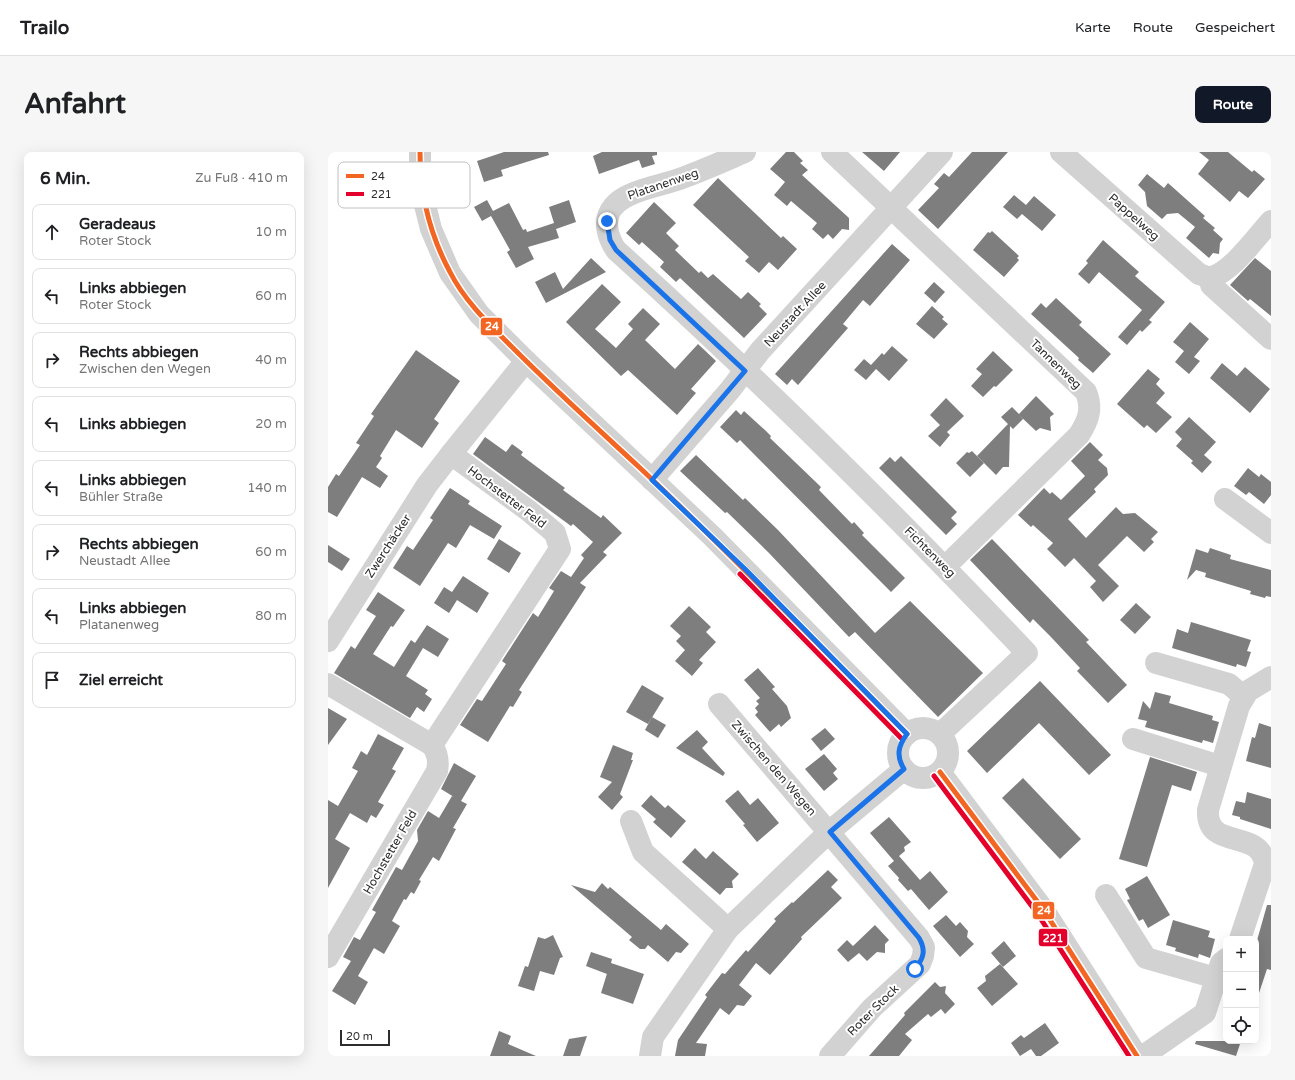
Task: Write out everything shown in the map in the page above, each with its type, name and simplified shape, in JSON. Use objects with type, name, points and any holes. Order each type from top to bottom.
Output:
[{"type":"street","name":"Platanenweg","points":[[745,152],[680,179],[625,196],[613,207],[607,221],[610,240],[616,250],[745,371]]},
{"type":"street","points":[[832,152],[891,208]]},
{"type":"street","name":"Neustadt Allee","points":[[652,480],[745,371],[760,351],[942,152]]},
{"type":"street","name":"Pappelweg","points":[[1061,152],[1188,265],[1199,274],[1210,278],[1211,285],[1271,339]]},
{"type":"street","points":[[425,208],[431,229],[450,273],[479,314],[526,361],[745,569],[907,734]]},
{"type":"street","name":"Tannenweg","points":[[891,208],[1086,392],[1090,405],[1086,424],[1079,435],[945,567]]},
{"type":"street","points":[[1210,278],[1221,274],[1233,264],[1271,221]]},
{"type":"street","points":[[451,454],[526,361]]},
{"type":"street","name":"Fichtenweg","points":[[745,371],[945,567],[1027,653],[940,734]]},
{"type":"street","name":"Zwerchäcker","points":[[328,641],[427,485],[451,454]]},
{"type":"street","name":"Hochstetter Feld","points":[[328,957],[437,771],[439,762],[437,752],[432,745],[560,549],[555,533],[529,511],[451,454]]},
{"type":"street","points":[[1225,500],[1271,533]]},
{"type":"street","points":[[1156,663],[1229,684],[1243,696]]},
{"type":"street","points":[[1241,936],[1268,854],[1258,847],[1218,834],[1209,824],[1208,810],[1220,766],[1243,696],[1271,676]]},
{"type":"street","points":[[328,684],[432,745]]},
{"type":"street","name":"Zwischen den Wegen","points":[[719,704],[830,832]]},
{"type":"street","points":[[924,728],[940,734],[946,743],[949,754],[946,764],[940,772],[931,777],[921,778],[912,775],[904,769],[900,762],[899,747],[907,734],[924,728]]},
{"type":"street","points":[[1133,739],[1220,766]]},
{"type":"street","points":[[650,1056],[653,1037],[728,929],[830,832],[904,769]]},
{"type":"street","points":[[940,772],[1043,909],[1137,1056]]},
{"type":"street","points":[[631,821],[643,852],[728,929]]},
{"type":"street","name":"Roter Stock","points":[[830,832],[919,938],[924,947],[924,956],[915,969],[872,1008],[830,1056]]},
{"type":"street","points":[[1106,895],[1146,958],[1216,978]]},
{"type":"street","points":[[1143,1056],[1205,1013],[1221,963],[1223,961]]},
{"type":"building","points":[[504,152],[548,152],[549,155],[501,170],[503,176],[484,182],[477,161]]},
{"type":"building","points":[[602,152],[657,152],[657,155],[652,156],[655,164],[642,168],[639,160],[599,174],[593,156]]},
{"type":"building","points":[[786,152],[794,152],[803,161],[800,163],[808,170],[802,175],[849,218],[849,230],[842,229],[833,239],[828,234],[823,239],[812,229],[817,223],[791,201],[787,206],[774,195],[785,182],[770,169]]},
{"type":"building","points":[[862,152],[900,152],[884,171]]},
{"type":"building","points":[[972,152],[1008,152],[938,229],[918,210],[939,188],[934,184],[944,173],[949,177]]},
{"type":"building","points":[[1199,152],[1228,152],[1252,172],[1254,170],[1265,179],[1248,198],[1239,191],[1230,202],[1198,174],[1209,160]]},
{"type":"building","points":[[1147,174],[1164,188],[1168,183],[1205,216],[1203,218],[1215,228],[1213,230],[1223,239],[1220,243],[1219,254],[1213,253],[1209,258],[1186,238],[1195,227],[1178,213],[1167,214],[1162,219],[1147,206],[1145,192],[1138,185]]},
{"type":"building","points":[[718,178],[781,238],[783,236],[797,249],[778,270],[769,262],[759,273],[745,261],[749,257],[693,205]]},
{"type":"building","points":[[1014,195],[1026,205],[1034,196],[1056,215],[1042,231],[1022,214],[1017,219],[1003,207]]},
{"type":"building","points":[[487,200],[493,211],[509,203],[523,230],[526,229],[527,232],[554,223],[549,207],[569,200],[576,222],[556,229],[559,238],[528,247],[534,259],[516,268],[507,252],[510,250],[491,216],[482,221],[474,207]]},
{"type":"building","points":[[654,202],[676,223],[666,233],[679,246],[675,250],[699,273],[701,271],[708,278],[713,274],[741,299],[748,292],[761,304],[759,306],[767,314],[744,338],[680,278],[676,282],[660,267],[664,262],[642,242],[639,245],[626,233]]},
{"type":"building","points":[[992,231],[1019,256],[1017,258],[1019,260],[1004,277],[973,250],[988,232],[990,233]]},
{"type":"building","points":[[1103,240],[1139,272],[1135,276],[1165,302],[1149,320],[1152,322],[1142,332],[1140,330],[1127,345],[1118,337],[1142,310],[1099,272],[1089,284],[1078,274],[1088,263],[1086,261]]},
{"type":"building","points":[[892,244],[910,260],[870,306],[863,300],[843,324],[848,328],[798,385],[792,379],[787,385],[775,374]]},
{"type":"building","points":[[591,258],[606,272],[546,303],[535,282],[555,272],[563,289]]},
{"type":"building","points":[[1255,258],[1271,271],[1271,316],[1250,299],[1248,301],[1230,285]]},
{"type":"building","points":[[934,282],[945,292],[935,303],[924,293]]},
{"type":"building","points":[[602,284],[621,302],[595,329],[616,348],[633,329],[628,324],[643,308],[660,324],[645,340],[675,369],[698,344],[716,361],[691,389],[696,393],[677,415],[628,370],[621,376],[566,322]]},
{"type":"building","points":[[1056,298],[1082,322],[1079,325],[1111,354],[1093,373],[1078,360],[1079,358],[1031,314],[1041,303],[1046,308]]},
{"type":"building","points":[[932,306],[944,317],[942,319],[948,324],[934,339],[916,324]]},
{"type":"building","points":[[1190,322],[1209,339],[1194,357],[1200,361],[1189,374],[1175,362],[1184,351],[1173,342]]},
{"type":"building","points":[[892,346],[908,360],[889,381],[876,369],[866,380],[854,370],[864,359],[871,365],[882,353],[884,355]]},
{"type":"building","points":[[416,350],[460,381],[434,419],[439,423],[422,448],[396,430],[380,456],[382,458],[376,467],[388,476],[380,488],[362,477],[337,517],[328,512],[328,487],[336,474],[339,476],[360,445],[356,443],[374,416],[371,414]]},
{"type":"building","points":[[993,351],[1013,370],[996,387],[994,386],[983,397],[971,386],[982,374],[976,369]]},
{"type":"building","points":[[1222,363],[1237,376],[1245,367],[1270,389],[1250,413],[1210,378]]},
{"type":"building","points":[[1148,369],[1160,379],[1156,384],[1165,393],[1156,403],[1172,417],[1156,433],[1147,425],[1144,428],[1117,404]]},
{"type":"building","points":[[1036,396],[1054,414],[1050,417],[1051,431],[1040,428],[1036,431],[1019,415],[1023,419],[1013,429],[1010,426],[1009,467],[1003,467],[996,475],[977,456],[1008,424],[1001,417],[1012,407],[1019,414]]},
{"type":"building","points":[[946,398],[964,416],[947,432],[950,435],[940,447],[928,436],[940,425],[930,415]]},
{"type":"building","points":[[736,410],[741,415],[744,411],[766,431],[771,436],[770,438],[821,487],[819,490],[852,524],[854,522],[864,533],[862,535],[905,578],[891,592],[740,440],[737,443],[720,427]]},
{"type":"building","points":[[1189,417],[1216,442],[1204,455],[1212,462],[1202,473],[1191,463],[1193,461],[1176,446],[1182,439],[1175,432]]},
{"type":"building","points":[[485,437],[506,452],[512,444],[523,452],[521,455],[565,488],[563,490],[601,518],[603,515],[622,533],[603,552],[607,555],[580,583],[586,587],[519,690],[522,692],[513,707],[510,706],[488,742],[460,725],[477,699],[482,701],[506,664],[502,661],[533,613],[538,617],[554,591],[549,588],[561,571],[571,577],[584,558],[581,555],[593,542],[573,524],[571,526],[473,454]]},
{"type":"building","points":[[1090,442],[1103,455],[1098,460],[1107,468],[1108,475],[1094,489],[1096,492],[1068,519],[1086,538],[1116,507],[1123,514],[1135,513],[1158,532],[1151,539],[1154,542],[1144,552],[1127,536],[1098,565],[1119,586],[1103,602],[1090,587],[1096,581],[1074,558],[1065,567],[1047,549],[1053,543],[1033,525],[1031,527],[1018,515],[1044,488],[1050,494],[1052,492],[1061,500],[1085,476],[1071,461]]},
{"type":"building","points":[[972,451],[984,463],[970,477],[956,463],[967,452],[969,453]]},
{"type":"building","points":[[696,455],[743,500],[745,498],[778,530],[875,633],[910,601],[983,673],[938,717],[855,632],[849,637],[768,552],[727,512],[725,513],[680,471]]},
{"type":"building","points":[[901,456],[957,512],[951,518],[957,524],[946,535],[879,468],[890,457],[895,462]]},
{"type":"building","points":[[1248,468],[1259,477],[1261,474],[1271,482],[1271,495],[1264,504],[1249,492],[1246,495],[1234,486]]},
{"type":"building","points":[[450,488],[470,501],[468,504],[502,526],[494,539],[470,525],[456,548],[448,543],[420,586],[393,568],[407,546],[413,550],[433,520],[430,518]]},
{"type":"building","points":[[499,539],[521,553],[509,573],[487,559]]},
{"type":"building","points":[[992,539],[1089,640],[1086,642],[1127,685],[1108,703],[1077,671],[1080,668],[1050,636],[1033,619],[1030,623],[970,560]]},
{"type":"building","points":[[328,545],[350,559],[342,571],[328,562]]},
{"type":"building","points":[[1210,548],[1231,555],[1230,559],[1271,570],[1271,597],[1266,596],[1265,598],[1250,594],[1251,591],[1205,577],[1206,573],[1196,570],[1187,580],[1196,549],[1208,553]]},
{"type":"building","points":[[463,576],[489,593],[477,613],[457,600],[449,613],[434,603],[444,587],[452,592]]},
{"type":"building","points":[[378,592],[405,610],[393,627],[391,626],[373,654],[394,667],[411,640],[415,643],[427,625],[449,639],[438,657],[423,648],[406,676],[428,690],[425,694],[432,699],[424,712],[417,707],[410,718],[334,673],[351,646],[355,649],[376,616],[366,610]]},
{"type":"building","points":[[1136,603],[1151,617],[1135,634],[1120,620]]},
{"type":"building","points":[[689,606],[711,627],[706,632],[716,642],[699,660],[703,663],[692,676],[675,661],[685,650],[676,641],[681,636],[670,626]]},
{"type":"building","points":[[1191,622],[1251,640],[1247,651],[1251,652],[1246,667],[1237,664],[1236,667],[1172,648],[1177,629],[1188,633]]},
{"type":"building","points":[[758,668],[775,687],[772,689],[787,706],[791,718],[781,727],[779,724],[770,732],[755,715],[758,712],[755,708],[759,704],[756,701],[760,698],[744,680]]},
{"type":"building","points":[[1040,681],[1111,755],[1089,775],[1039,723],[987,773],[967,751]]},
{"type":"building","points":[[642,685],[664,698],[648,724],[626,712]]},
{"type":"building","points":[[1155,692],[1171,696],[1169,703],[1213,716],[1212,720],[1219,722],[1213,743],[1203,740],[1202,743],[1145,727],[1147,721],[1138,719],[1143,701],[1150,709]]},
{"type":"building","points":[[328,708],[347,719],[328,745]]},
{"type":"building","points":[[652,717],[666,725],[658,738],[645,730]]},
{"type":"building","points":[[1259,723],[1271,727],[1271,768],[1246,761],[1252,737],[1255,738]]},
{"type":"building","points":[[825,728],[835,739],[821,751],[811,739]]},
{"type":"building","points":[[697,730],[708,742],[702,748],[725,773],[723,776],[676,748]]},
{"type":"building","points":[[378,734],[404,748],[392,769],[396,771],[378,802],[384,805],[376,818],[371,815],[367,823],[350,813],[335,839],[350,848],[328,888],[328,800],[338,806],[358,771],[352,768],[361,751],[367,755]]},
{"type":"building","points":[[613,745],[633,753],[631,760],[633,760],[620,794],[623,797],[612,810],[598,797],[612,782],[600,777]]},
{"type":"building","points":[[824,754],[837,769],[833,773],[838,779],[824,791],[805,769]]},
{"type":"building","points":[[1150,757],[1197,772],[1191,791],[1172,785],[1147,867],[1119,859]]},
{"type":"building","points":[[454,763],[476,776],[461,801],[467,804],[453,828],[456,829],[439,861],[433,857],[419,880],[421,881],[414,894],[411,892],[406,900],[404,899],[392,921],[400,926],[384,954],[374,948],[358,976],[368,982],[355,1005],[332,991],[351,961],[343,957],[354,937],[360,940],[376,912],[372,910],[396,867],[402,870],[418,841],[417,830],[428,811],[439,818],[452,796],[454,797],[441,789]]},
{"type":"building","points":[[1023,778],[1081,839],[1060,859],[1002,798]]},
{"type":"building","points":[[738,790],[750,805],[758,798],[779,823],[757,842],[743,825],[745,824],[725,801]]},
{"type":"building","points":[[1247,792],[1271,799],[1271,829],[1232,815],[1236,801],[1245,803]]},
{"type":"building","points":[[651,795],[665,808],[668,805],[686,821],[671,838],[653,822],[656,819],[641,806]]},
{"type":"building","points":[[889,817],[911,842],[904,847],[905,851],[899,856],[920,880],[930,871],[948,892],[929,910],[911,889],[908,891],[898,880],[899,878],[888,866],[894,861],[870,833]]},
{"type":"building","points":[[695,848],[706,859],[713,851],[739,874],[732,881],[733,888],[726,888],[720,895],[682,862]]},
{"type":"building","points":[[828,870],[838,880],[831,887],[842,898],[801,937],[802,939],[770,975],[756,963],[739,985],[752,996],[744,1006],[737,1005],[729,1015],[720,1008],[696,1043],[707,1044],[705,1056],[675,1056],[678,1040],[707,997],[705,995],[722,973],[725,974],[746,950],[748,952],[776,921],[774,919]]},
{"type":"building","points":[[1147,876],[1170,915],[1148,928],[1143,919],[1139,921],[1127,900],[1130,899],[1125,889]]},
{"type":"building","points":[[602,883],[608,889],[610,887],[661,930],[666,924],[689,944],[681,953],[676,952],[668,962],[648,945],[645,949],[640,949],[629,940],[632,937],[571,885],[595,892]]},
{"type":"building","points":[[1267,905],[1271,905],[1271,970],[1267,969],[1259,993],[1259,936]]},
{"type":"building","points":[[946,915],[956,926],[960,922],[968,931],[967,937],[974,944],[960,957],[933,926]]},
{"type":"building","points":[[1173,920],[1210,931],[1208,937],[1215,939],[1210,958],[1199,954],[1198,958],[1175,951],[1176,948],[1166,945]]},
{"type":"building","points":[[875,925],[889,940],[885,944],[885,953],[877,952],[867,961],[859,953],[848,962],[837,950],[847,940],[853,946]]},
{"type":"building","points":[[553,935],[563,957],[560,958],[554,975],[540,971],[534,991],[518,986],[525,966],[528,967],[538,937],[545,939]]},
{"type":"building","points":[[1004,941],[1016,956],[1003,967],[991,953]]},
{"type":"building","points":[[591,952],[612,959],[611,963],[644,974],[633,1004],[601,993],[607,974],[586,966]]},
{"type":"building","points":[[1000,964],[1018,984],[992,1006],[977,988],[986,981],[985,976]]},
{"type":"building","points":[[935,982],[940,987],[946,986],[945,993],[955,1004],[945,1014],[941,1009],[931,1017],[928,1014],[905,1034],[912,1040],[899,1056],[869,1056],[905,1015],[904,1013]]},
{"type":"building","points":[[1045,1023],[1059,1043],[1041,1056],[1036,1056],[1031,1049],[1020,1056],[1011,1043],[1021,1035],[1024,1038]]},
{"type":"building","points":[[499,1031],[511,1036],[508,1044],[536,1056],[490,1056]]},
{"type":"building","points":[[587,1036],[580,1056],[563,1056],[569,1039]]},
{"type":"building","points":[[1196,1041],[1223,1041],[1223,1044],[1240,1044],[1236,1056],[1195,1044]]},
{"type":"transit line","name":"24","points":[[420,152],[420,162]]},
{"type":"transit line","name":"24","points":[[426,208],[437,244],[450,272],[463,293],[488,322],[529,364],[707,533],[907,734]]},
{"type":"transit line","name":"221","points":[[740,574],[902,739]]},
{"type":"transit line","name":"24","points":[[940,772],[1043,909],[1137,1056]]},
{"type":"transit line","name":"221","points":[[934,776],[1037,913],[1129,1056]]},
{"type":"route","points":[[607,221],[607,230],[610,240],[616,250],[652,282],[745,371],[652,480],[712,536],[907,734],[899,747],[900,762],[904,769],[830,832],[919,938],[924,947],[924,956],[920,964],[915,969]]}]
